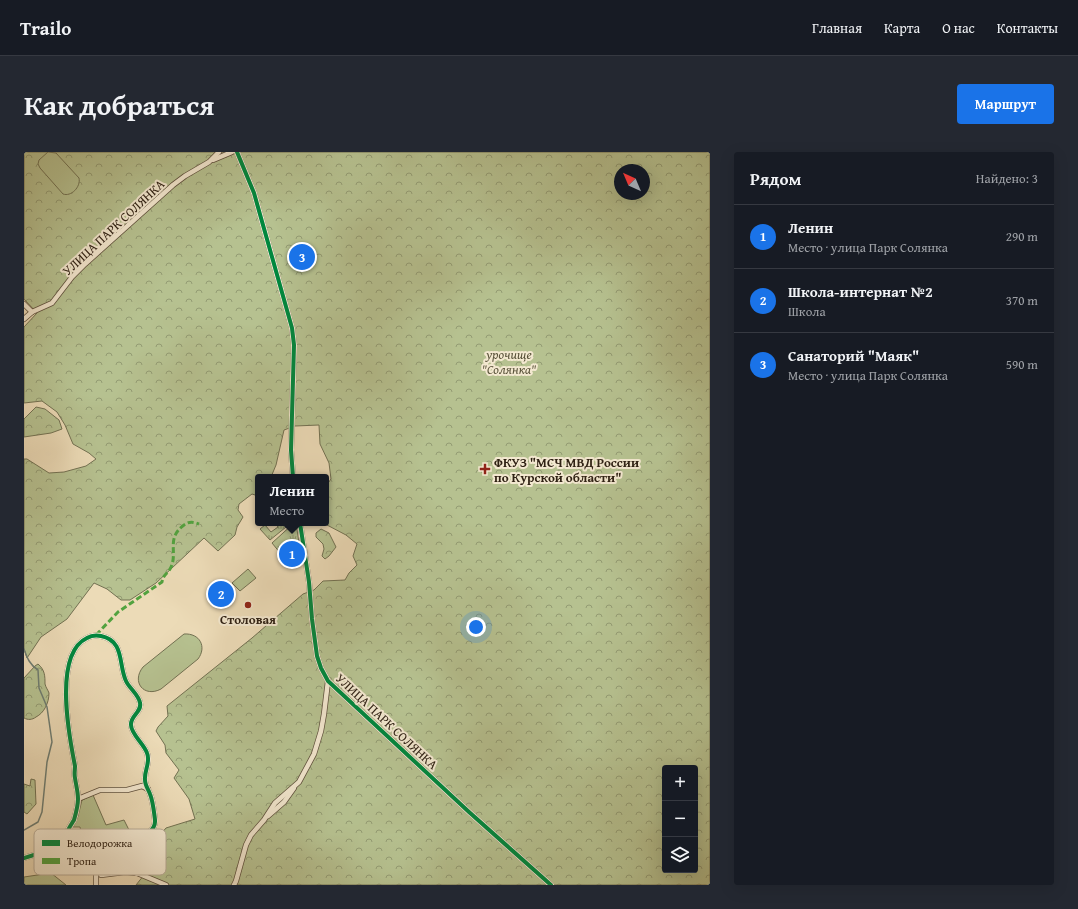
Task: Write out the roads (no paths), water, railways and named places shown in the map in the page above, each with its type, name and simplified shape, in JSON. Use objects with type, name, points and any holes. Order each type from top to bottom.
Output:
[{"type":"street","name":"УЛИЦА ПАРК СОЛЯНКА","points":[[24,320],[32,312],[52,303],[72,277],[85,264],[173,185],[185,176],[210,162],[219,152]]},
{"type":"street","points":[[210,162],[232,152]]},
{"type":"street","points":[[237,152],[254,193],[292,328],[294,344],[291,450],[293,474]]},
{"type":"street","points":[[24,304],[32,312]]},
{"type":"street","name":"УЛИЦА ПАРК СОЛЯНКА","points":[[300,526],[309,582],[317,656],[328,681],[469,812],[551,885]]},
{"type":"street","points":[[69,829],[78,808],[78,798],[70,742],[65,687],[74,648],[84,639],[96,635],[113,641],[119,651],[126,680],[140,702],[140,709],[131,721],[132,730],[147,753],[149,761],[144,778],[150,795],[155,821],[153,829]]},
{"type":"street","points":[[234,885],[246,844],[251,835],[264,820],[275,803],[285,792],[296,785],[305,772],[317,745],[324,714],[328,681]]},
{"type":"street","points":[[78,798],[100,790],[127,790],[142,786],[148,789]]},
{"type":"street","points":[[24,858],[34,855]]},
{"type":"street","points":[[142,875],[166,885]]},
{"type":"waterway","points":[[24,649],[29,661],[38,670],[39,688],[47,707],[52,742],[47,762],[42,812],[38,822],[24,830]]},
{"type":"place","name":"Санаторий \"Маяк\"","points":[[302,257]]},
{"type":"place","name":"ФКУЗ \"МСЧ МВД России по Курской области\"","points":[[485,469]]},
{"type":"place","name":"Ленин","points":[[292,554]]},
{"type":"place","name":"Школа-интернат №2","points":[[221,594]]},
{"type":"place","name":"Столовая","points":[[248,605]]},
{"type":"park label","name":"урочище \"Солянка\"","points":[[509,362]]}]
